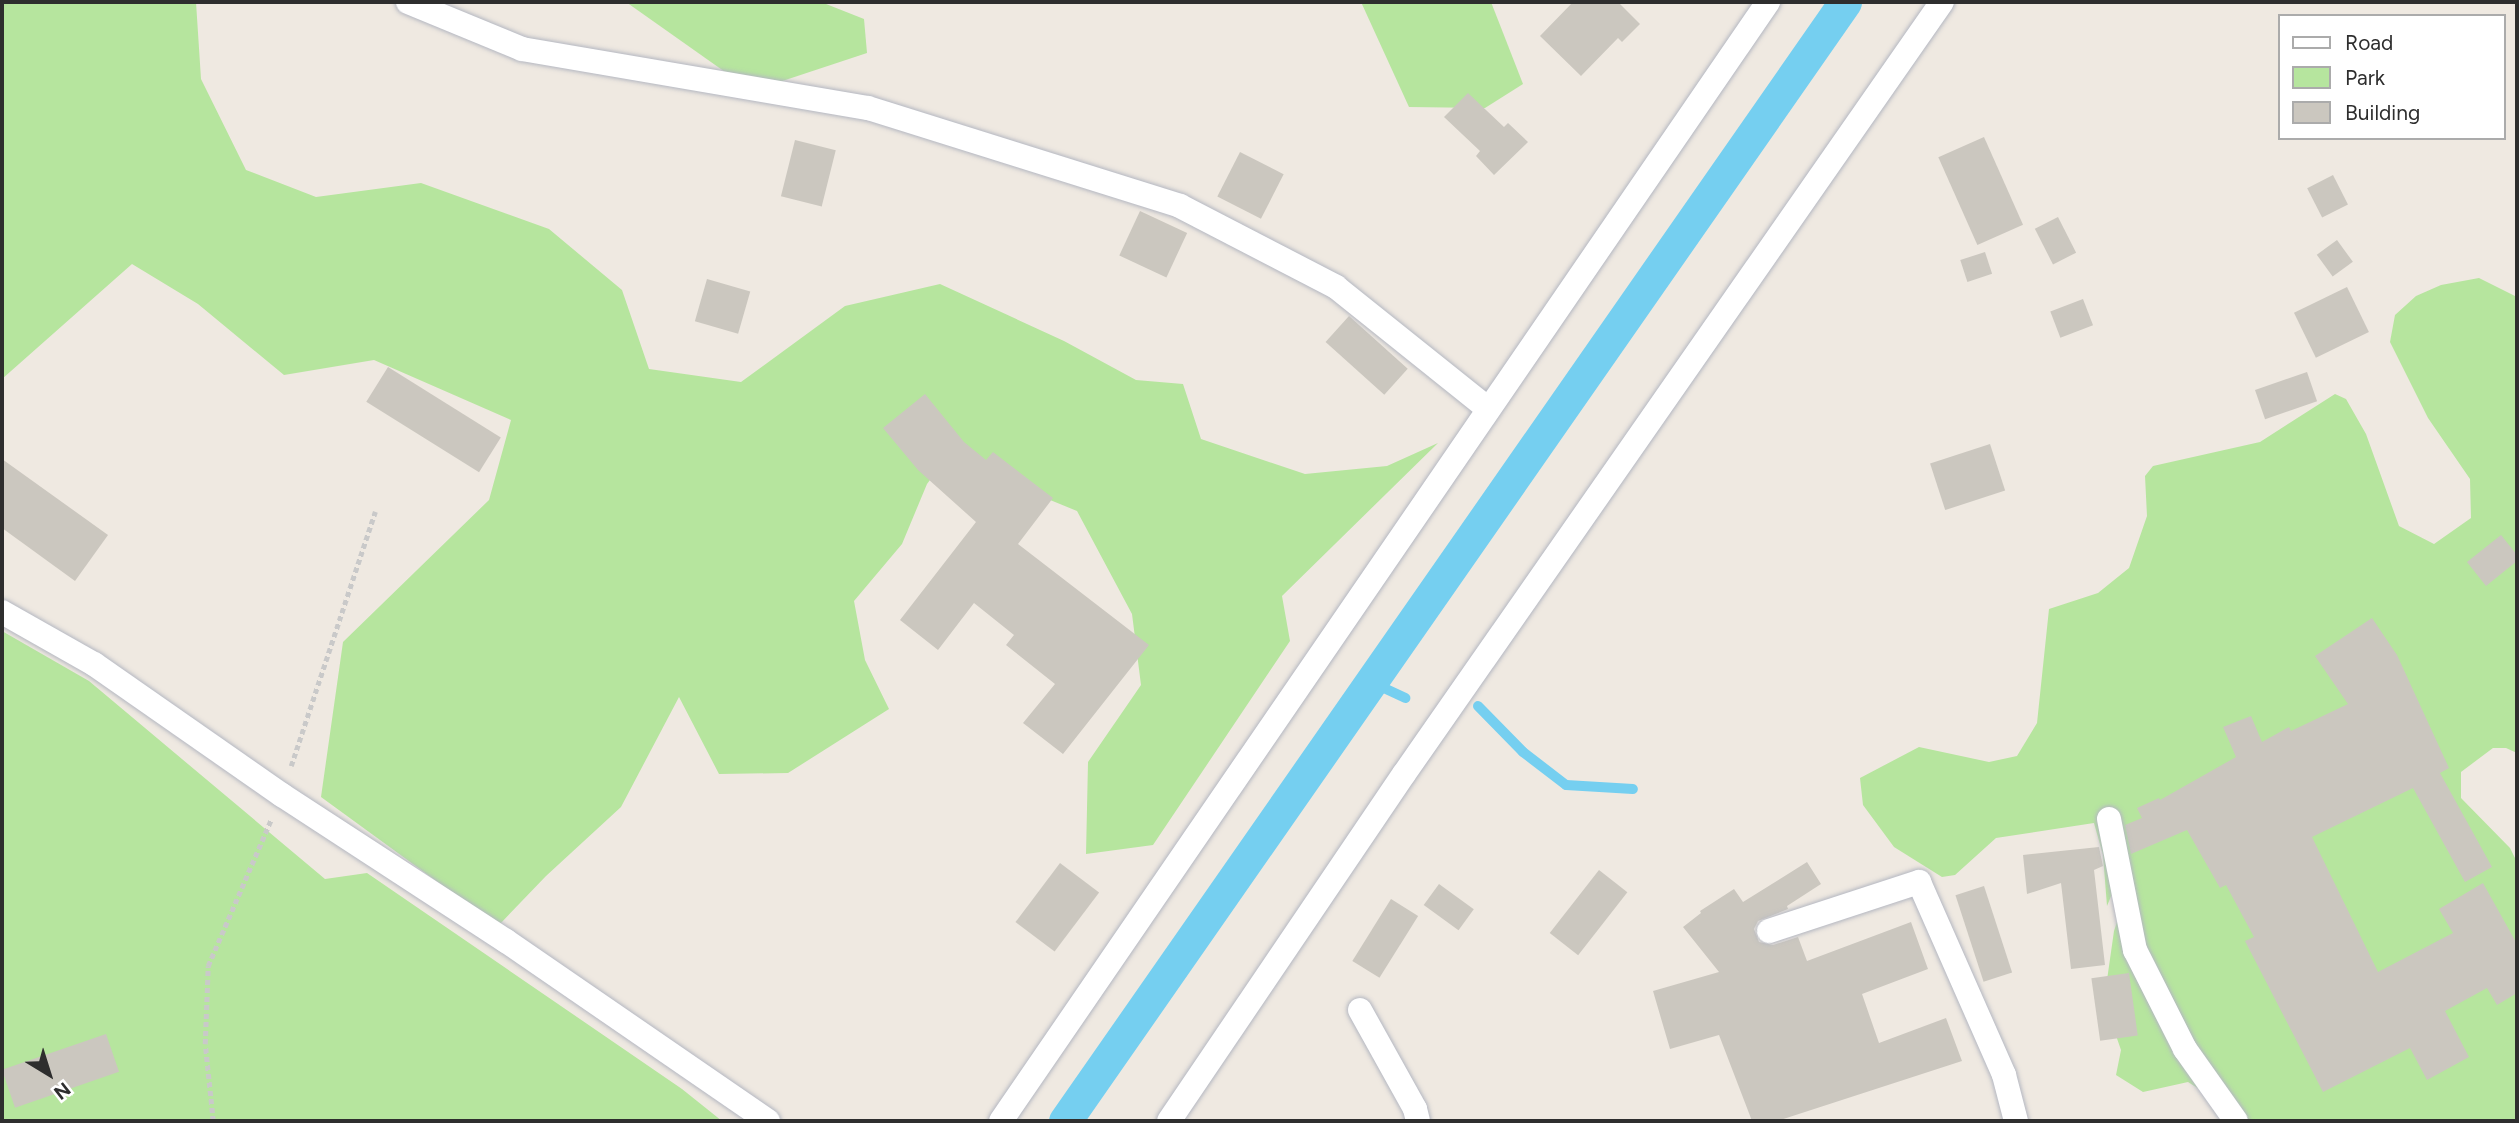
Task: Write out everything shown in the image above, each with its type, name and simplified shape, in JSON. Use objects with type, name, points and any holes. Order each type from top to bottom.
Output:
[{"type":"street","points":[[408,2],[522,49],[868,108],[1180,206],[1336,286],[1487,408]]},
{"type":"street","points":[[1001,1121],[1487,408],[1768,2]]},
{"type":"street","points":[[1168,1121],[1404,774],[1942,2]]},
{"type":"street","points":[[2,612],[94,664],[282,795],[506,941],[768,1121]]},
{"type":"street","points":[[2109,819],[2135,950],[2185,1049],[2236,1121]]},
{"type":"street","points":[[1769,931],[1919,882],[2004,1074],[2016,1121]]},
{"type":"street","points":[[1360,1010],[1415,1109],[1418,1121]]},
{"type":"path","points":[[213,1121],[205,1044],[208,966],[282,795],[375,512]]},
{"type":"green space","points":[[2,2],[196,2],[201,79],[246,170],[316,197],[421,183],[549,229],[622,290],[649,369],[741,382],[845,306],[940,284],[1064,341],[1136,380],[1183,384],[1201,439],[1305,474],[1387,466],[1438,443],[1282,596],[1290,641],[1153,845],[1086,854],[1088,762],[1141,685],[1132,614],[1077,511],[1011,484],[955,446],[927,484],[902,544],[854,601],[865,660],[889,709],[788,773],[719,774],[679,697],[621,807],[546,876],[498,926],[321,797],[343,642],[489,500],[511,420],[374,360],[284,375],[198,304],[132,264],[2,379]]},
{"type":"green space","points":[[626,2],[821,2],[864,19],[867,53],[752,91]]},
{"type":"green space","points":[[1361,2],[1491,2],[1523,84],[1485,108],[1409,107]]},
{"type":"green space","points":[[2479,278],[2517,297],[2517,753],[2506,748],[2493,748],[2461,772],[2461,798],[2510,848],[2517,862],[2517,1121],[2225,1121],[2210,1096],[2188,1082],[2143,1092],[2116,1075],[2121,1050],[2104,1001],[2114,931],[2126,894],[2114,889],[2107,906],[2103,855],[2094,823],[1996,838],[1955,875],[1942,877],[1894,847],[1863,805],[1860,778],[1919,747],[1989,762],[2017,756],[2037,723],[2049,609],[2098,593],[2129,568],[2147,516],[2145,476],[2153,466],[2260,442],[2335,394],[2346,399],[2366,434],[2399,526],[2434,544],[2471,518],[2470,479],[2428,418],[2390,342],[2395,315],[2416,296],[2441,285]]},
{"type":"green space","points":[[2,631],[89,681],[325,879],[367,873],[682,1089],[722,1121],[2,1121]]},
{"type":"building","points":[[1573,2],[1618,2],[1640,24],[1622,42],[1618,38],[1581,76],[1540,36]]},
{"type":"building","points":[[1468,93],[1504,127],[1508,123],[1528,142],[1494,175],[1476,156],[1480,151],[1444,117]]},
{"type":"building","points":[[1984,137],[2023,225],[1977,245],[1938,157]]},
{"type":"building","points":[[795,140],[836,150],[822,206],[781,196]]},
{"type":"building","points":[[1240,152],[1284,174],[1261,219],[1217,197]]},
{"type":"building","points":[[2333,175],[2348,204],[2322,218],[2307,188]]},
{"type":"building","points":[[1140,211],[1187,233],[1166,277],[1119,255]]},
{"type":"building","points":[[2058,217],[2076,253],[2053,264],[2035,229]]},
{"type":"building","points":[[2337,240],[2353,262],[2333,277],[2317,255]]},
{"type":"building","points":[[1985,252],[1992,274],[1967,282],[1960,260]]},
{"type":"building","points":[[707,279],[750,291],[738,334],[695,321]]},
{"type":"building","points":[[2347,287],[2369,332],[2316,358],[2294,313]]},
{"type":"building","points":[[2083,299],[2093,325],[2060,338],[2050,312]]},
{"type":"building","points":[[1349,316],[1408,369],[1384,395],[1326,342]]},
{"type":"building","points":[[388,367],[501,437],[479,472],[366,402]]},
{"type":"building","points":[[2307,372],[2317,401],[2265,419],[2255,390]]},
{"type":"building","points":[[925,394],[964,442],[986,460],[993,452],[1053,498],[1018,544],[1149,645],[1063,754],[1023,723],[1055,684],[1006,645],[1014,635],[974,603],[938,650],[900,620],[976,522],[918,470],[883,428]]},
{"type":"building","points":[[1990,444],[2005,491],[1945,510],[1930,463]]},
{"type":"building","points":[[2,459],[108,535],[75,581],[2,528]]},
{"type":"building","points":[[2501,535],[2517,555],[2517,561],[2486,586],[2467,562]]},
{"type":"building","points":[[2372,618],[2397,655],[2449,768],[2440,773],[2492,867],[2465,882],[2413,788],[2312,837],[2378,972],[2453,933],[2439,909],[2483,883],[2517,944],[2517,993],[2497,1005],[2487,988],[2445,1011],[2469,1057],[2427,1080],[2410,1048],[2323,1092],[2245,941],[2254,937],[2226,885],[2220,888],[2187,830],[2131,854],[2125,825],[2142,818],[2137,808],[2159,798],[2160,800],[2236,757],[2223,727],[2251,716],[2262,742],[2289,727],[2291,731],[2348,704],[2315,656]]},
{"type":"building","points":[[2099,847],[2103,866],[2094,870],[2105,965],[2071,969],[2061,883],[2027,894],[2023,855]]},
{"type":"building","points":[[1807,862],[1821,884],[1787,906],[1788,909],[1758,921],[1754,929],[1759,942],[1773,945],[1798,937],[1807,961],[1911,922],[1928,969],[1862,994],[1879,1043],[1946,1018],[1962,1061],[1777,1121],[1752,1121],[1719,1035],[1670,1049],[1653,991],[1719,972],[1683,927],[1701,913],[1700,911],[1734,889],[1743,902]]},
{"type":"building","points":[[1060,863],[1099,892],[1055,952],[1015,922]]},
{"type":"building","points":[[1599,870],[1627,892],[1578,955],[1550,933]]},
{"type":"building","points":[[1439,884],[1474,909],[1459,930],[1424,905]]},
{"type":"building","points":[[1984,886],[2012,973],[1984,982],[1955,895]]},
{"type":"building","points":[[1391,899],[1418,916],[1379,978],[1352,961]]},
{"type":"building","points":[[2129,973],[2138,1035],[2100,1041],[2091,978]]},
{"type":"building","points":[[106,1034],[119,1072],[15,1108],[2,1070]]},
{"type":"waterway","points":[[1065,1121],[1845,2]]},
{"type":"waterway","points":[[1371,682],[1405,698]]},
{"type":"waterway","points":[[1478,706],[1523,752],[1566,785],[1633,789]]}]
